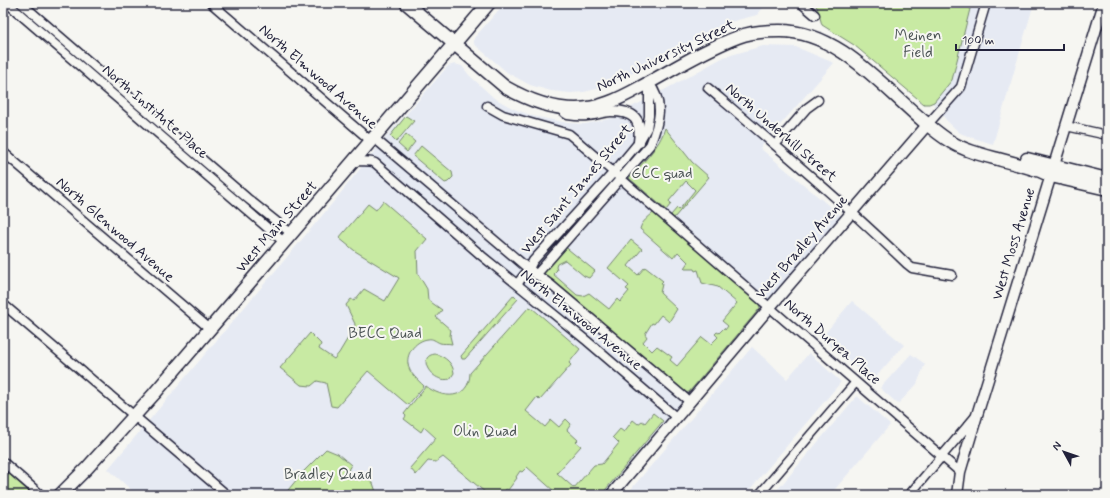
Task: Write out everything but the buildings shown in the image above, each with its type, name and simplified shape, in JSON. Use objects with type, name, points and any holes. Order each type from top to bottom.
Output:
[{"type":"main road","name":"North University Street","points":[[406,3],[505,87],[531,100],[575,109],[606,104],[649,83],[710,49],[739,37],[783,31],[804,34],[830,44],[849,56],[947,140],[974,152],[1040,171],[1052,170]]},
{"type":"main road","name":"West Main Street","points":[[60,495],[87,468],[134,416],[210,329],[489,3]]},
{"type":"main road","points":[[1052,170],[1107,179]]},
{"type":"main road","points":[[1052,170],[1107,189]]},
{"type":"main road","name":"West Main Street","points":[[70,495],[87,468]]},
{"type":"street","name":"North Institute Place","points":[[7,3],[288,238]]},
{"type":"street","name":"North Institute Place","points":[[21,3],[247,198],[288,238]]},
{"type":"street","name":"North Elmwood Avenue","points":[[211,3],[372,140],[536,275],[551,285],[690,402]]},
{"type":"street","points":[[801,3],[815,15]]},
{"type":"street","name":"West Bradley Avenue","points":[[611,495],[851,213],[961,87],[986,3]]},
{"type":"street","name":"West Moss Avenue","points":[[957,495],[960,472],[977,415],[1104,3]]},
{"type":"street","name":"West Saint James Street","points":[[517,284],[529,269],[533,261],[614,172],[639,142],[647,128],[649,116],[649,83]]},
{"type":"street","name":"West Saint James Street","points":[[536,275],[650,145],[659,118],[656,92],[649,83]]},
{"type":"street","name":"North Underhill Street","points":[[708,88],[775,145],[912,268],[952,275]]},
{"type":"street","points":[[775,145],[807,108],[818,100]]},
{"type":"street","name":"North Duryea Place","points":[[487,106],[503,115],[569,134],[960,472]]},
{"type":"street","points":[[557,106],[568,114],[586,116],[611,111],[629,113],[637,120],[640,128],[639,142]]},
{"type":"street","points":[[1066,126],[1107,135]]},
{"type":"street","name":"North Glenwood Avenue","points":[[3,152],[210,329]]},
{"type":"street","name":"North Elmwood Avenue","points":[[354,161],[372,161],[375,163],[482,256],[677,418]]},
{"type":"street","points":[[3,304],[227,495]]},
{"type":"street","points":[[760,495],[856,382]]},
{"type":"street","points":[[909,495],[977,415]]},
{"type":"street","points":[[3,462],[41,495]]},
{"type":"shaded area","points":[[505,3],[767,3],[757,15],[726,23],[605,87],[584,92],[570,93],[551,91],[530,85],[508,73],[474,44],[474,38]]},
{"type":"shaded area","points":[[815,3],[1034,3],[993,144],[960,133],[947,121],[932,102]]},
{"type":"shaded area","points":[[763,46],[796,47],[834,63],[760,148],[846,220],[611,495],[137,495],[108,469],[331,205],[389,133],[448,66],[455,64],[462,66],[469,75],[494,98],[514,109],[533,116],[568,123],[585,124],[616,117],[622,117],[627,120],[635,111],[631,107],[724,57]]},
{"type":"shaded area","points":[[852,301],[904,345],[872,381],[821,338]]},
{"type":"shaded area","points":[[752,347],[787,379],[809,353],[841,382],[745,495],[626,495]]},
{"type":"shaded area","points":[[911,354],[925,364],[917,384],[898,404],[880,388]]},
{"type":"shaded area","points":[[857,396],[890,425],[830,495],[773,495]]},
{"type":"green space","name":"Meinen Field","points":[[813,3],[968,3],[970,9],[952,80],[934,102],[924,104],[854,45],[822,25],[817,7]]},
{"type":"green space","points":[[406,116],[414,121],[396,142],[390,136]]},
{"type":"green space","name":"GCC quad","points":[[665,128],[692,162],[709,177],[674,218],[671,215],[677,208],[679,210],[695,190],[686,181],[669,201],[671,204],[666,210],[629,178],[655,148],[663,135]]},
{"type":"green space","points":[[406,134],[415,142],[407,152],[398,144]]},
{"type":"green space","points":[[421,146],[452,172],[453,177],[448,182],[445,183],[413,156]]},
{"type":"green space","name":"BECC Quad","points":[[383,201],[427,239],[417,251],[418,274],[427,289],[428,300],[442,310],[436,317],[451,330],[450,336],[452,344],[441,343],[430,339],[424,340],[413,347],[409,355],[408,364],[414,376],[424,386],[408,405],[368,371],[337,407],[331,406],[326,383],[317,381],[311,386],[301,385],[280,368],[310,333],[321,344],[319,349],[334,359],[354,328],[355,324],[346,305],[351,299],[354,301],[364,289],[385,301],[399,278],[355,251],[339,238],[368,204],[376,210]]},
{"type":"green space","points":[[654,212],[759,304],[760,308],[689,392],[684,393],[539,272],[563,245],[595,271],[589,278],[584,276],[565,260],[557,264],[557,270],[553,274],[577,295],[583,296],[589,293],[609,309],[617,299],[620,302],[629,291],[626,289],[629,286],[608,268],[631,240],[642,249],[628,266],[638,275],[645,267],[663,281],[661,283],[660,293],[677,309],[669,322],[661,315],[654,324],[652,323],[645,334],[647,337],[643,342],[652,351],[657,346],[672,357],[670,360],[677,366],[702,337],[711,344],[718,337],[715,334],[717,332],[719,333],[724,328],[725,330],[728,326],[722,321],[737,303],[718,287],[702,283],[698,270],[695,271],[694,269],[684,268],[688,262],[678,252],[673,258],[640,229],[644,222]]},
{"type":"green space","points":[[514,295],[518,299],[465,359],[462,359],[461,356]]},
{"type":"green space","name":"Olin Quad","points":[[529,307],[580,349],[569,363],[571,365],[540,400],[537,397],[526,411],[545,427],[551,420],[559,427],[566,419],[571,424],[567,430],[578,440],[576,442],[581,446],[557,473],[574,488],[594,465],[602,464],[619,443],[613,437],[620,429],[624,432],[633,420],[638,424],[642,421],[645,423],[653,413],[663,421],[601,495],[553,495],[555,492],[527,467],[522,472],[520,471],[516,477],[517,478],[508,490],[506,489],[501,495],[485,495],[486,493],[443,457],[436,462],[428,461],[416,475],[410,468],[436,438],[424,427],[421,432],[404,419],[406,416],[404,414],[426,386],[439,393],[447,395],[460,393],[465,389],[470,373]]},
{"type":"green space","points":[[436,354],[445,359],[452,366],[454,373],[450,379],[437,377],[428,369],[426,364],[427,359]]},
{"type":"green space","name":"Bradley Quad","points":[[326,449],[338,454],[351,465],[348,470],[354,476],[359,471],[373,483],[377,495],[284,495],[302,473]]},
{"type":"green space","points":[[3,469],[33,495],[3,495]]}]
